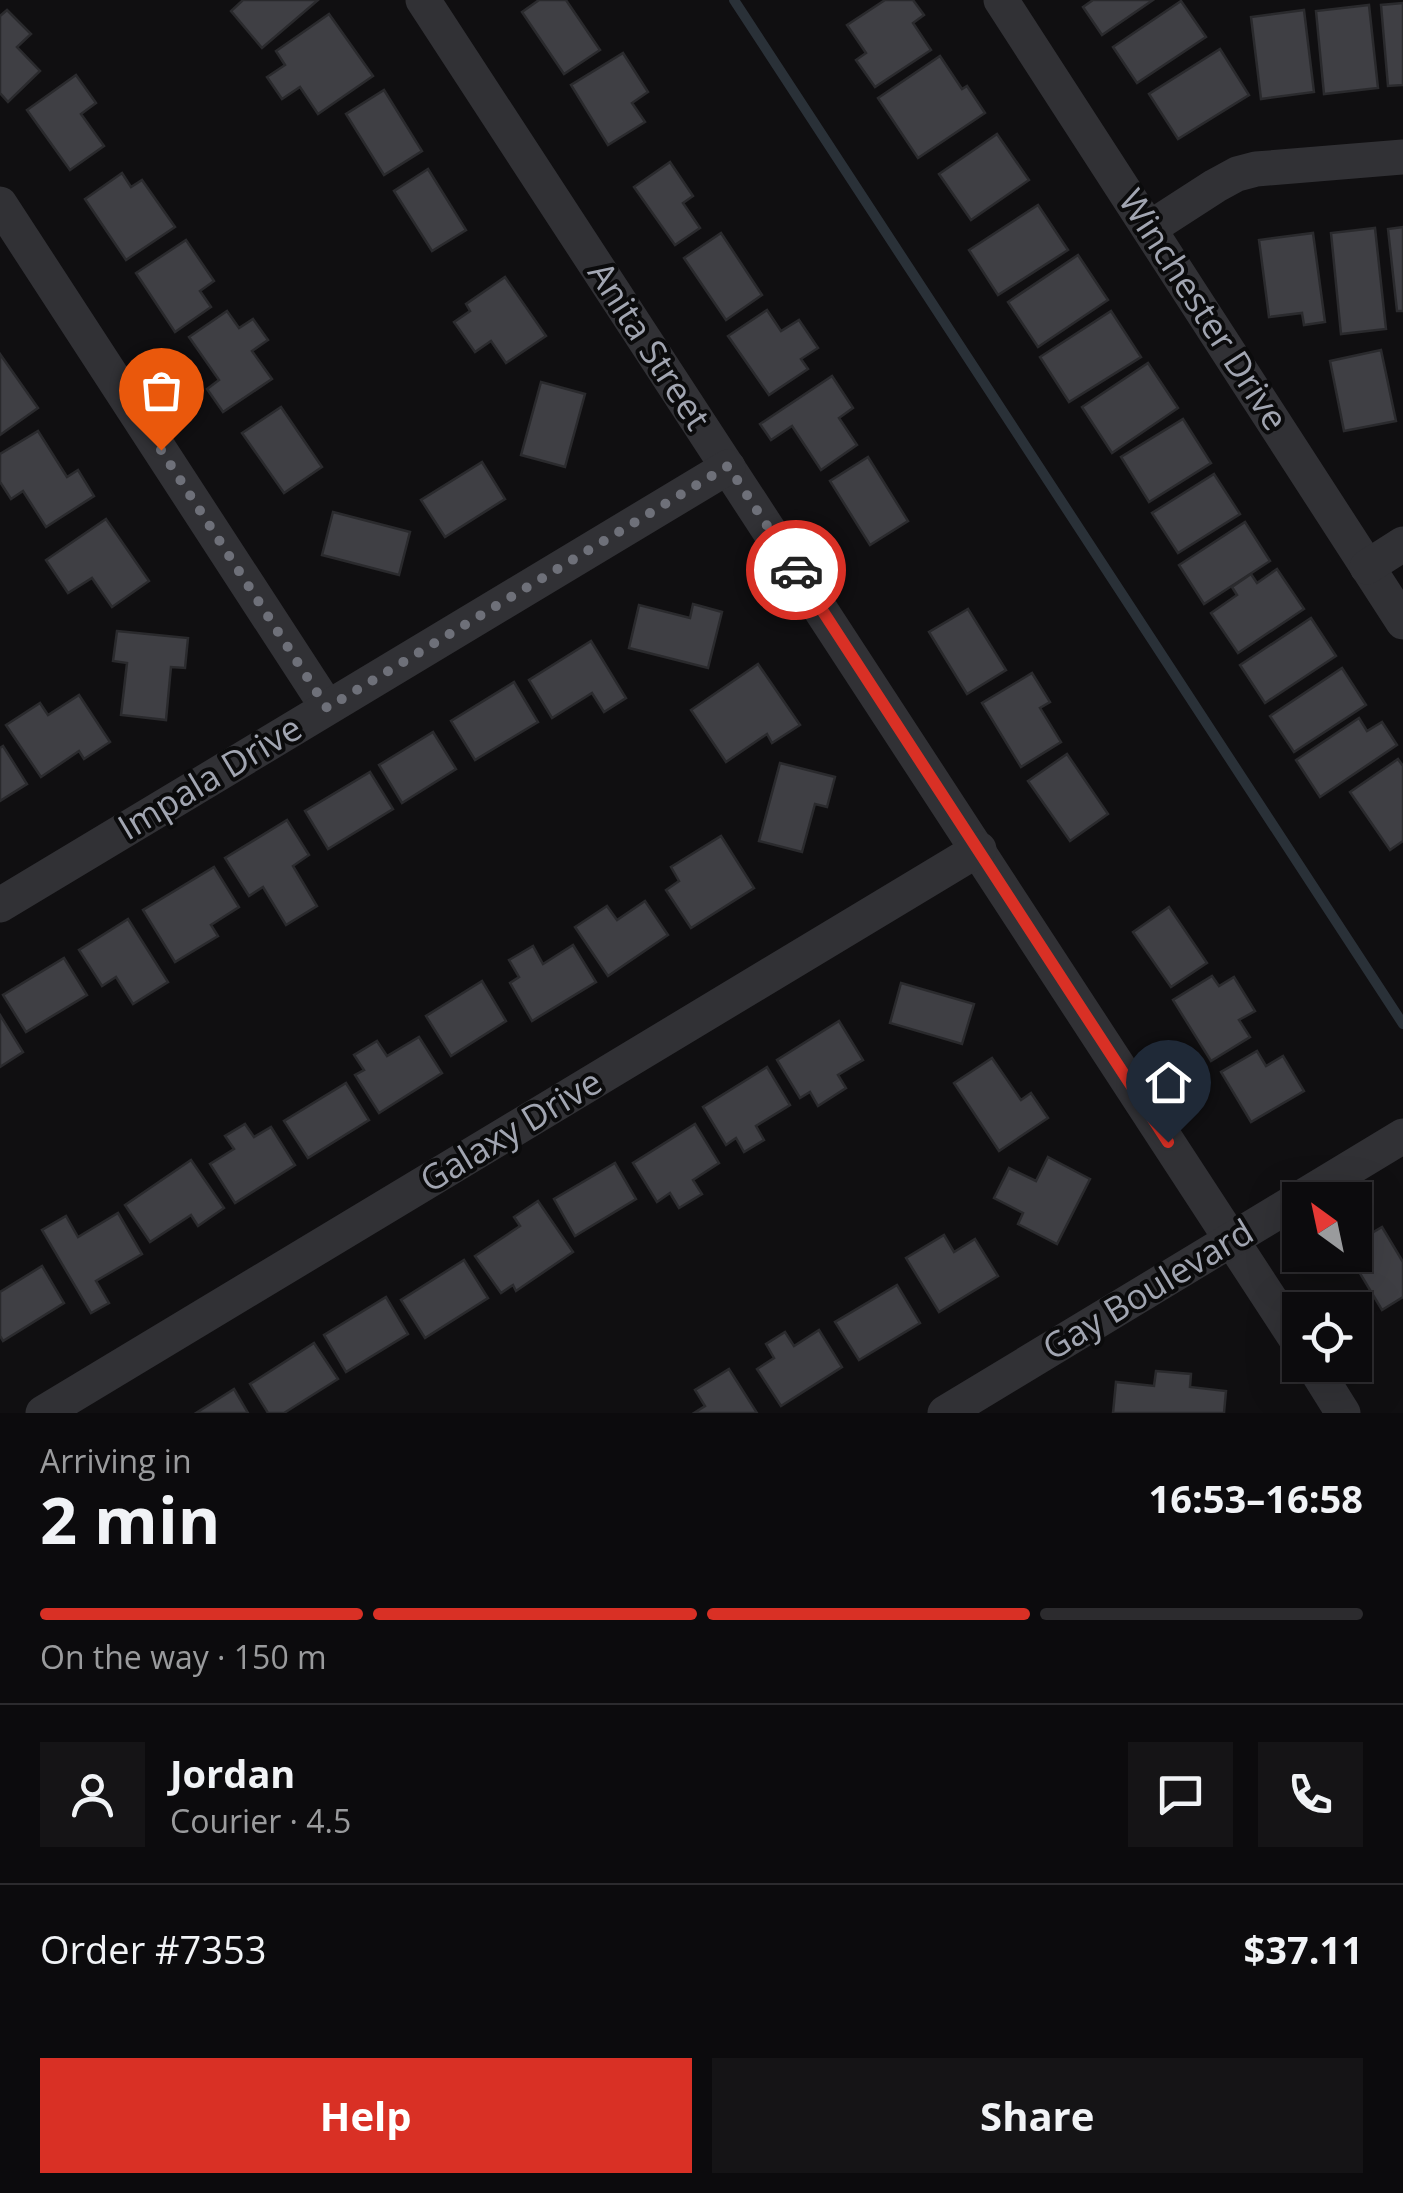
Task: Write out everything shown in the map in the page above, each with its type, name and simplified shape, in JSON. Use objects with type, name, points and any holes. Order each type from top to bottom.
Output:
[{"type":"street","name":"Anita Street","points":[[422,0],[1282,1318]]},
{"type":"street","name":"Winchester Drive","points":[[1001,0],[1403,622]]},
{"type":"street","points":[[1150,228],[1237,174],[1256,169],[1403,157]]},
{"type":"street","points":[[0,204],[327,708]]},
{"type":"street","name":"Impala Drive","points":[[0,905],[728,466]]},
{"type":"street","points":[[1367,567],[1403,544]]},
{"type":"street","name":"Galaxy Drive","points":[[43,1413],[979,850]]},
{"type":"street","name":"Gay Boulevard","points":[[945,1413],[1403,1136]]},
{"type":"street","points":[[1323,1382],[1343,1413]]},
{"type":"building","points":[[243,0],[318,0],[262,48],[231,11]]},
{"type":"building","points":[[539,0],[566,0],[600,50],[564,74],[522,12]]},
{"type":"building","points":[[885,0],[913,0],[924,15],[913,23],[931,50],[875,87],[856,60],[866,53],[847,25]]},
{"type":"building","points":[[1093,0],[1153,0],[1102,35],[1083,7]]},
{"type":"building","points":[[1181,1],[1206,37],[1137,83],[1113,47]]},
{"type":"building","points":[[1403,3],[1403,85],[1388,86],[1381,5]]},
{"type":"building","points":[[1369,5],[1378,88],[1324,94],[1316,11]]},
{"type":"building","points":[[7,10],[31,34],[17,47],[40,71],[8,102],[0,93],[0,16]]},
{"type":"building","points":[[1304,10],[1314,92],[1261,99],[1251,17]]},
{"type":"building","points":[[329,14],[373,76],[318,114],[300,87],[282,99],[267,77],[285,65],[276,51]]},
{"type":"building","points":[[1220,49],[1249,95],[1178,139],[1149,94]]},
{"type":"building","points":[[623,53],[648,92],[632,103],[645,122],[608,145],[571,85]]},
{"type":"building","points":[[940,56],[962,89],[967,86],[985,113],[918,158],[878,98]]},
{"type":"building","points":[[76,75],[96,103],[81,114],[104,146],[70,170],[27,110]]},
{"type":"building","points":[[384,90],[422,151],[384,175],[346,114]]},
{"type":"building","points":[[997,134],[1029,180],[971,220],[939,174]]},
{"type":"building","points":[[670,162],[693,196],[683,203],[700,228],[675,245],[634,187]]},
{"type":"building","points":[[428,169],[466,230],[432,251],[394,191]]},
{"type":"building","points":[[122,173],[131,187],[142,180],[175,227],[126,260],[85,199]]},
{"type":"building","points":[[1038,205],[1068,250],[998,295],[969,250]]},
{"type":"building","points":[[1403,227],[1403,311],[1397,311],[1388,229]]},
{"type":"building","points":[[1375,228],[1386,329],[1341,334],[1331,233]]},
{"type":"building","points":[[721,233],[762,295],[726,320],[684,258]]},
{"type":"building","points":[[1313,233],[1325,322],[1304,325],[1302,313],[1269,317],[1259,240]]},
{"type":"building","points":[[186,240],[214,281],[200,291],[211,307],[175,332],[136,273]]},
{"type":"building","points":[[1078,255],[1108,300],[1038,347],[1008,302]]},
{"type":"building","points":[[505,277],[546,336],[506,363],[491,341],[475,352],[454,322],[470,311],[466,304]]},
{"type":"building","points":[[767,310],[781,331],[799,320],[818,348],[801,359],[808,369],[769,395],[728,336]]},
{"type":"building","points":[[227,311],[239,328],[253,319],[268,340],[252,351],[272,379],[223,412],[207,389],[219,380],[189,337]]},
{"type":"building","points":[[1111,311],[1141,357],[1069,402],[1040,357]]},
{"type":"building","points":[[1381,350],[1396,421],[1344,431],[1330,361]]},
{"type":"building","points":[[0,354],[38,408],[0,435]]},
{"type":"building","points":[[1148,363],[1178,408],[1112,453],[1082,407]]},
{"type":"building","points":[[832,376],[853,408],[839,418],[857,445],[821,470],[792,426],[771,440],[760,424]]},
{"type":"building","points":[[541,382],[585,394],[565,467],[521,455]]},
{"type":"building","points":[[281,407],[322,467],[284,493],[242,433]]},
{"type":"building","points":[[1183,419],[1211,463],[1149,502],[1121,457]]},
{"type":"building","points":[[38,431],[67,477],[78,470],[94,496],[46,527],[23,491],[11,499],[0,482],[0,454]]},
{"type":"building","points":[[868,457],[908,521],[870,545],[830,481]]},
{"type":"building","points":[[482,462],[505,499],[445,537],[421,500]]},
{"type":"building","points":[[1214,474],[1240,514],[1178,553],[1152,513]]},
{"type":"building","points":[[333,512],[410,532],[399,575],[322,555]]},
{"type":"building","points":[[106,519],[149,581],[112,607],[92,578],[68,593],[46,560]]},
{"type":"building","points":[[1245,522],[1270,561],[1204,604],[1179,565]]},
{"type":"building","points":[[1277,569],[1304,609],[1238,653],[1211,613],[1237,595],[1232,587],[1251,574],[1257,583]]},
{"type":"building","points":[[693,604],[722,612],[708,668],[629,648],[639,605],[690,618]]},
{"type":"building","points":[[968,609],[1006,670],[967,694],[929,632]]},
{"type":"building","points":[[1311,618],[1336,656],[1265,703],[1240,665]]},
{"type":"building","points":[[117,631],[188,638],[185,668],[171,667],[166,720],[121,715],[127,663],[113,661]]},
{"type":"building","points":[[591,641],[626,698],[604,712],[592,693],[552,718],[529,680]]},
{"type":"building","points":[[758,664],[800,725],[772,743],[767,734],[726,762],[691,710]]},
{"type":"building","points":[[1342,668],[1366,705],[1294,752],[1270,716]]},
{"type":"building","points":[[1032,673],[1050,702],[1040,708],[1061,742],[1021,767],[982,703]]},
{"type":"building","points":[[514,682],[538,722],[475,760],[451,721]]},
{"type":"building","points":[[79,695],[110,742],[84,759],[79,751],[41,777],[6,725],[40,703],[48,715]]},
{"type":"building","points":[[1359,718],[1367,731],[1382,722],[1397,745],[1320,797],[1296,760]]},
{"type":"building","points":[[433,732],[456,769],[402,803],[379,765]]},
{"type":"building","points":[[3,746],[27,784],[0,801],[0,748]]},
{"type":"building","points":[[1067,754],[1108,814],[1070,841],[1028,781]]},
{"type":"building","points":[[1398,759],[1403,766],[1403,841],[1390,850],[1350,792]]},
{"type":"building","points":[[780,763],[835,777],[827,807],[815,804],[802,852],[759,841]]},
{"type":"building","points":[[370,772],[393,809],[328,849],[305,811]]},
{"type":"building","points":[[287,820],[309,855],[293,866],[317,906],[286,925],[263,887],[249,896],[225,858]]},
{"type":"building","points":[[721,836],[754,888],[691,928],[666,890],[679,881],[671,867]]},
{"type":"building","points":[[214,867],[239,907],[211,925],[218,936],[175,962],[143,910]]},
{"type":"building","points":[[645,901],[668,935],[608,976],[575,927],[607,906],[617,920]]},
{"type":"building","points":[[1169,907],[1207,963],[1171,987],[1133,932]]},
{"type":"building","points":[[128,919],[168,982],[133,1004],[116,977],[102,986],[79,950]]},
{"type":"building","points":[[573,945],[596,982],[532,1021],[510,983],[519,977],[509,960],[533,946],[543,964]]},
{"type":"building","points":[[64,958],[87,995],[26,1032],[3,995]]},
{"type":"building","points":[[1212,976],[1219,986],[1234,977],[1255,1011],[1239,1020],[1250,1037],[1211,1061],[1173,1000]]},
{"type":"building","points":[[482,981],[506,1021],[451,1056],[426,1016]]},
{"type":"building","points":[[901,983],[974,1004],[962,1044],[890,1023]]},
{"type":"building","points":[[0,1015],[23,1052],[0,1067]]},
{"type":"building","points":[[839,1021],[863,1060],[838,1075],[846,1088],[818,1106],[810,1092],[800,1098],[777,1060]]},
{"type":"building","points":[[419,1037],[442,1073],[379,1113],[355,1075],[364,1070],[354,1055],[377,1041],[387,1056]]},
{"type":"building","points":[[1257,1051],[1266,1066],[1283,1056],[1304,1091],[1251,1122],[1221,1072]]},
{"type":"building","points":[[992,1058],[1021,1100],[1031,1093],[1048,1118],[999,1151],[954,1083]]},
{"type":"building","points":[[767,1067],[790,1105],[756,1126],[764,1140],[744,1152],[736,1138],[726,1145],[703,1107]]},
{"type":"building","points":[[346,1083],[369,1120],[308,1158],[284,1121]]},
{"type":"building","points":[[245,1124],[254,1137],[271,1127],[295,1165],[235,1203],[210,1164],[234,1149],[225,1136]]},
{"type":"building","points":[[695,1124],[719,1163],[693,1180],[702,1194],[679,1208],[670,1193],[657,1202],[633,1163]]},
{"type":"building","points":[[1048,1157],[1090,1179],[1057,1244],[1018,1224],[1023,1213],[994,1198],[1009,1168],[1036,1181]]},
{"type":"building","points":[[191,1160],[224,1208],[198,1226],[191,1215],[150,1242],[125,1205]]},
{"type":"building","points":[[615,1163],[636,1199],[575,1236],[554,1199]]},
{"type":"building","points":[[538,1201],[573,1252],[516,1291],[513,1285],[501,1293],[475,1256],[520,1226],[514,1217]]},
{"type":"building","points":[[118,1213],[142,1254],[96,1281],[109,1303],[91,1313],[42,1230],[66,1216],[78,1237]]},
{"type":"building","points":[[1382,1227],[1403,1262],[1403,1297],[1382,1310],[1359,1272],[1372,1272],[1372,1233]]},
{"type":"building","points":[[944,1235],[954,1252],[975,1239],[998,1276],[939,1312],[906,1258]]},
{"type":"building","points":[[464,1260],[488,1298],[425,1338],[401,1300]]},
{"type":"building","points":[[42,1266],[64,1303],[3,1341],[0,1292]]},
{"type":"building","points":[[897,1285],[920,1323],[859,1360],[835,1322]]},
{"type":"building","points":[[386,1297],[408,1334],[346,1372],[324,1335]]},
{"type":"building","points":[[819,1330],[842,1367],[781,1406],[757,1369],[774,1358],[766,1344],[785,1332],[794,1346]]},
{"type":"building","points":[[314,1343],[338,1379],[284,1413],[268,1413],[250,1384]]},
{"type":"building","points":[[729,1369],[757,1413],[694,1413],[705,1406],[695,1390]]},
{"type":"building","points":[[1156,1371],[1191,1374],[1190,1387],[1226,1391],[1224,1413],[1113,1413],[1116,1382],[1154,1386]]},
{"type":"building","points":[[234,1389],[248,1413],[196,1413]]},
{"type":"waterway","points":[[734,0],[1403,1024]]},
{"type":"way so far","points":[[161,450],[327,708],[728,466],[796,570]]},
{"type":"route","points":[[796,570],[1168,1142]]}]
